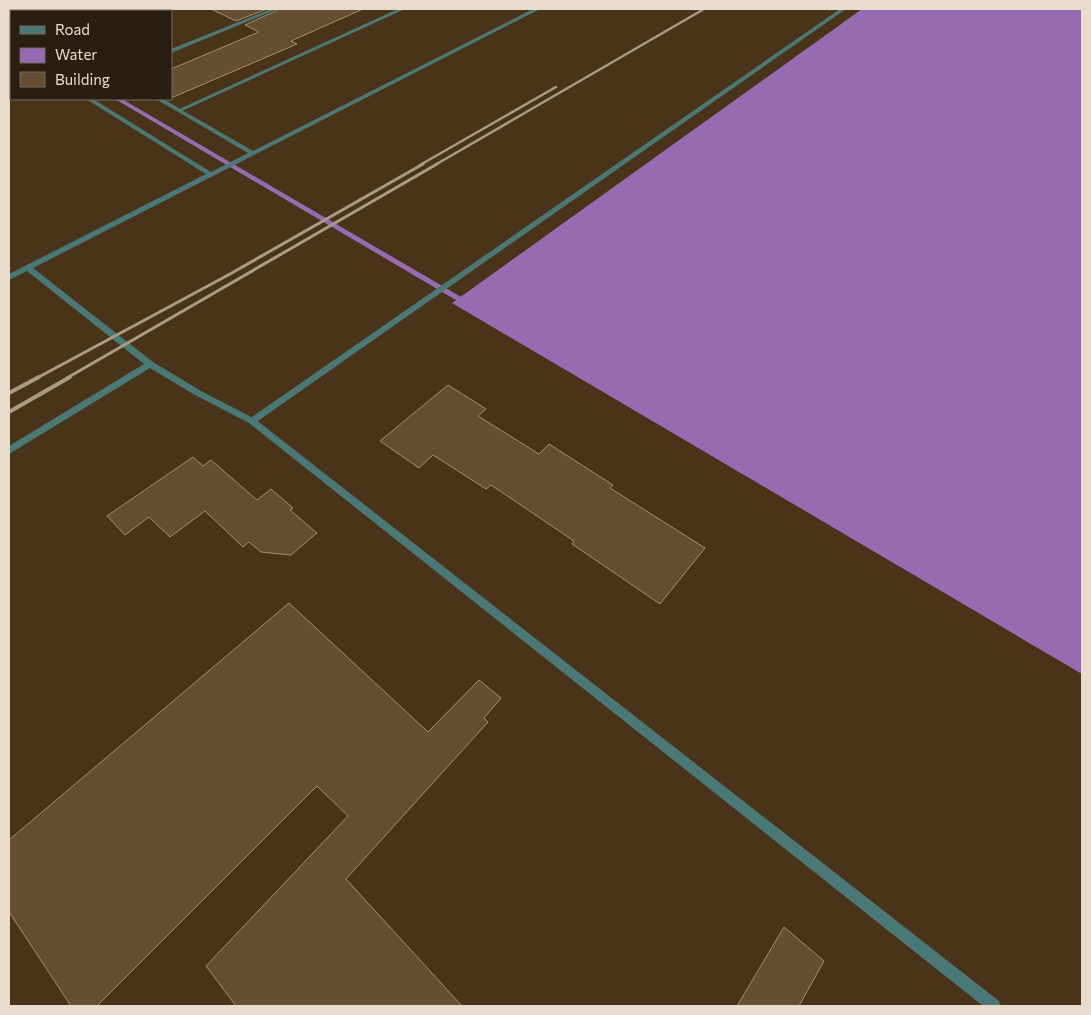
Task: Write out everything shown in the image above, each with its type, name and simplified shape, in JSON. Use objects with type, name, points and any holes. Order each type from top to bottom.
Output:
[{"type":"street","points":[[172,51],[276,9]]},
{"type":"street","points":[[180,110],[402,9]]},
{"type":"street","points":[[9,277],[220,168],[536,9]]},
{"type":"street","points":[[252,421],[843,9]]},
{"type":"street","points":[[91,100],[210,174]]},
{"type":"street","points":[[161,100],[252,153]]},
{"type":"street","points":[[26,268],[150,364],[198,393],[252,421],[994,1006]]},
{"type":"street","points":[[9,450],[150,364]]},
{"type":"water","points":[[862,9],[1082,9],[1082,674],[452,303]]},
{"type":"building","points":[[211,9],[267,9],[236,21]]},
{"type":"building","points":[[280,9],[363,9],[291,41],[297,44],[172,98],[172,69],[259,32],[245,25]]},
{"type":"building","points":[[448,385],[486,409],[478,416],[539,454],[549,444],[613,485],[610,488],[705,548],[660,604],[572,544],[574,541],[491,485],[486,489],[433,455],[419,468],[380,441]]},
{"type":"building","points":[[193,457],[203,466],[211,460],[257,500],[271,489],[293,508],[290,510],[317,533],[291,555],[261,552],[249,542],[243,547],[205,511],[170,537],[149,517],[125,535],[107,516]]},
{"type":"building","points":[[289,603],[428,732],[479,680],[501,698],[484,718],[488,722],[346,879],[462,1006],[236,1006],[206,966],[348,816],[317,786],[97,1006],[71,1006],[9,912],[9,840]]},
{"type":"building","points":[[784,927],[824,961],[799,1006],[737,1006]]},
{"type":"waterway","points":[[120,100],[464,301]]},
{"type":"railway","points":[[435,165],[704,9]]},
{"type":"railway","points":[[420,165],[556,87]]},
{"type":"railway","points":[[37,378],[230,274],[423,164]]},
{"type":"railway","points":[[67,378],[437,164]]},
{"type":"railway","points":[[9,393],[39,377]]},
{"type":"railway","points":[[9,412],[70,377]]}]
